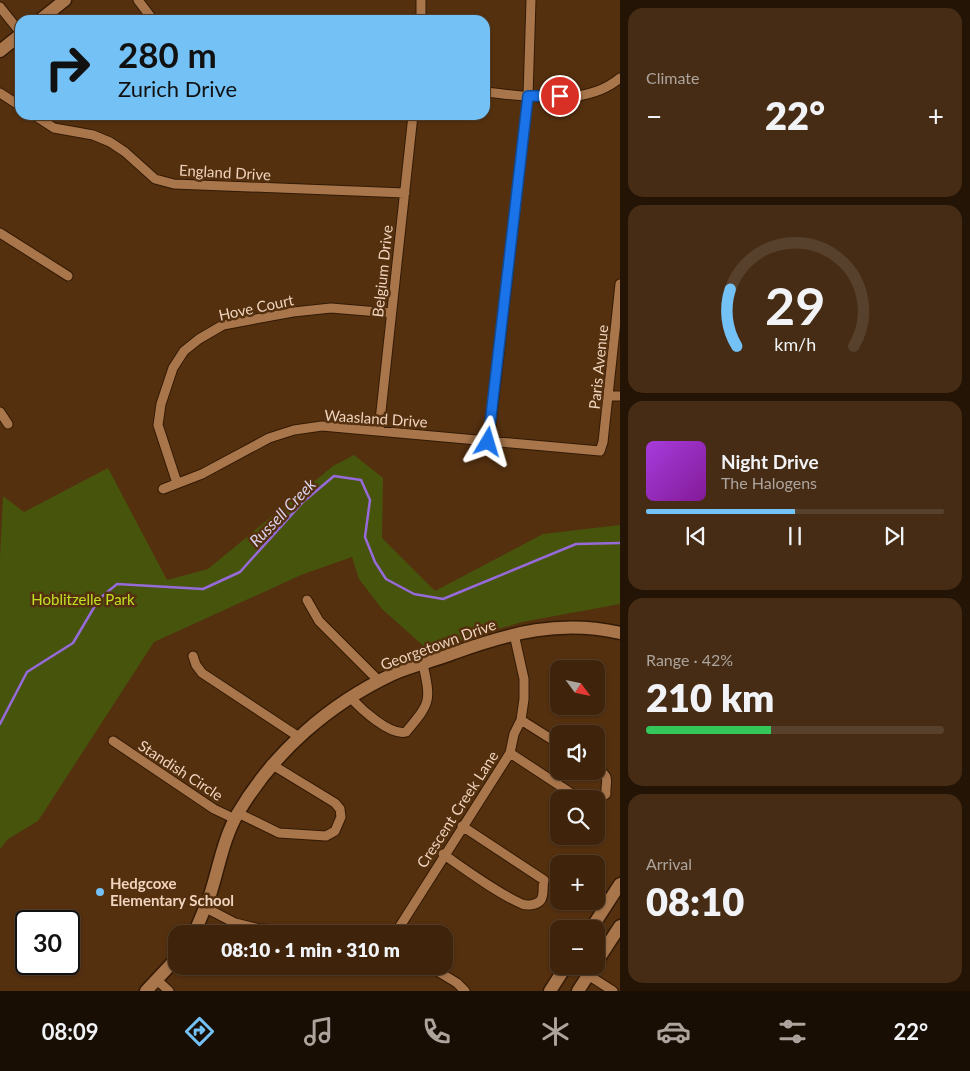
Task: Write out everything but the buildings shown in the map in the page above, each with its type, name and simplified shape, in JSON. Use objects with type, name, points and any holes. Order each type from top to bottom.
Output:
[{"type":"street","points":[[46,15],[65,0]]},
{"type":"street","points":[[138,0],[149,15]]},
{"type":"street","points":[[421,0],[421,15]]},
{"type":"street","points":[[488,442],[528,96],[531,0]]},
{"type":"street","points":[[0,7],[15,27]]},
{"type":"street","points":[[0,51],[15,38]]},
{"type":"street","points":[[490,92],[528,96],[571,96],[593,92],[620,78]]},
{"type":"street","points":[[0,93],[15,103]]},
{"type":"street","name":"England Drive","points":[[42,120],[54,128],[93,135],[110,142],[125,152],[155,179],[174,184],[405,193]]},
{"type":"street","name":"Belgium Drive","points":[[379,430],[412,120]]},
{"type":"street","points":[[0,233],[68,276]]},
{"type":"street","name":"Paris Avenue","points":[[600,452],[603,442],[620,285]]},
{"type":"street","name":"Hove Court","points":[[177,483],[158,425],[161,404],[173,368],[184,351],[200,338],[223,325],[293,312],[332,308],[391,313]]},
{"type":"street","points":[[608,396],[620,396]]},
{"type":"street","points":[[0,412],[8,424]]},
{"type":"street","name":"Waasland Drive","points":[[163,489],[202,474],[269,438],[294,430],[322,426],[600,452]]},
{"type":"street","points":[[307,600],[319,621],[380,681]]},
{"type":"street","name":"Georgetown Drive","points":[[198,925],[206,908],[227,838],[237,816],[272,764],[299,737],[351,698],[380,681],[408,668],[514,634],[554,627],[587,628],[620,633]]},
{"type":"street","name":"Crescent Creek Lane","points":[[400,925],[443,854],[510,753],[514,734],[521,720],[524,699],[524,680],[514,634]]},
{"type":"street","points":[[193,656],[196,665],[202,673],[299,737]]},
{"type":"street","points":[[351,698],[362,710],[391,730],[402,733],[406,732],[424,710],[429,697],[423,664]]},
{"type":"street","points":[[521,720],[550,738]]},
{"type":"street","name":"Standish Circle","points":[[113,741],[214,809],[279,833],[326,836],[335,831],[341,818],[340,809],[335,803],[272,764]]},
{"type":"street","points":[[510,753],[566,790]]},
{"type":"street","points":[[605,777],[609,783],[605,795]]},
{"type":"street","points":[[443,854],[523,904],[539,902],[544,893],[542,889],[544,880],[462,826]]},
{"type":"street","points":[[597,920],[620,884]]},
{"type":"street","points":[[206,908],[236,923],[246,925]]},
{"type":"street","points":[[605,949],[620,926]]},
{"type":"street","points":[[146,991],[168,968]]},
{"type":"street","points":[[444,975],[457,983],[465,991]]},
{"type":"street","points":[[550,991],[560,975]]},
{"type":"street","points":[[578,991],[588,975]]},
{"type":"street","points":[[599,975],[613,991]]},
{"type":"street","points":[[157,980],[169,991]]},
{"type":"green space","name":"Hoblitzelle Park","points":[[354,455],[383,478],[382,538],[435,591],[543,534],[620,525],[620,604],[522,622],[428,650],[382,609],[359,579],[352,557],[301,575],[154,642],[38,821],[8,839],[0,849],[0,557],[3,496],[24,512],[108,468],[167,580],[208,569],[333,466]]},
{"type":"waterway","name":"Russell Creek","points":[[0,724],[27,672],[73,643],[99,599],[117,584],[203,589],[240,572],[303,502],[334,476],[361,480],[370,500],[365,537],[375,562],[386,579],[414,594],[443,599],[576,544],[620,543]]},
{"type":"place","name":"Hedgcoxe Elementary School","points":[[100,892]]},
{"type":"route","points":[[488,442],[528,96],[560,96]]}]
